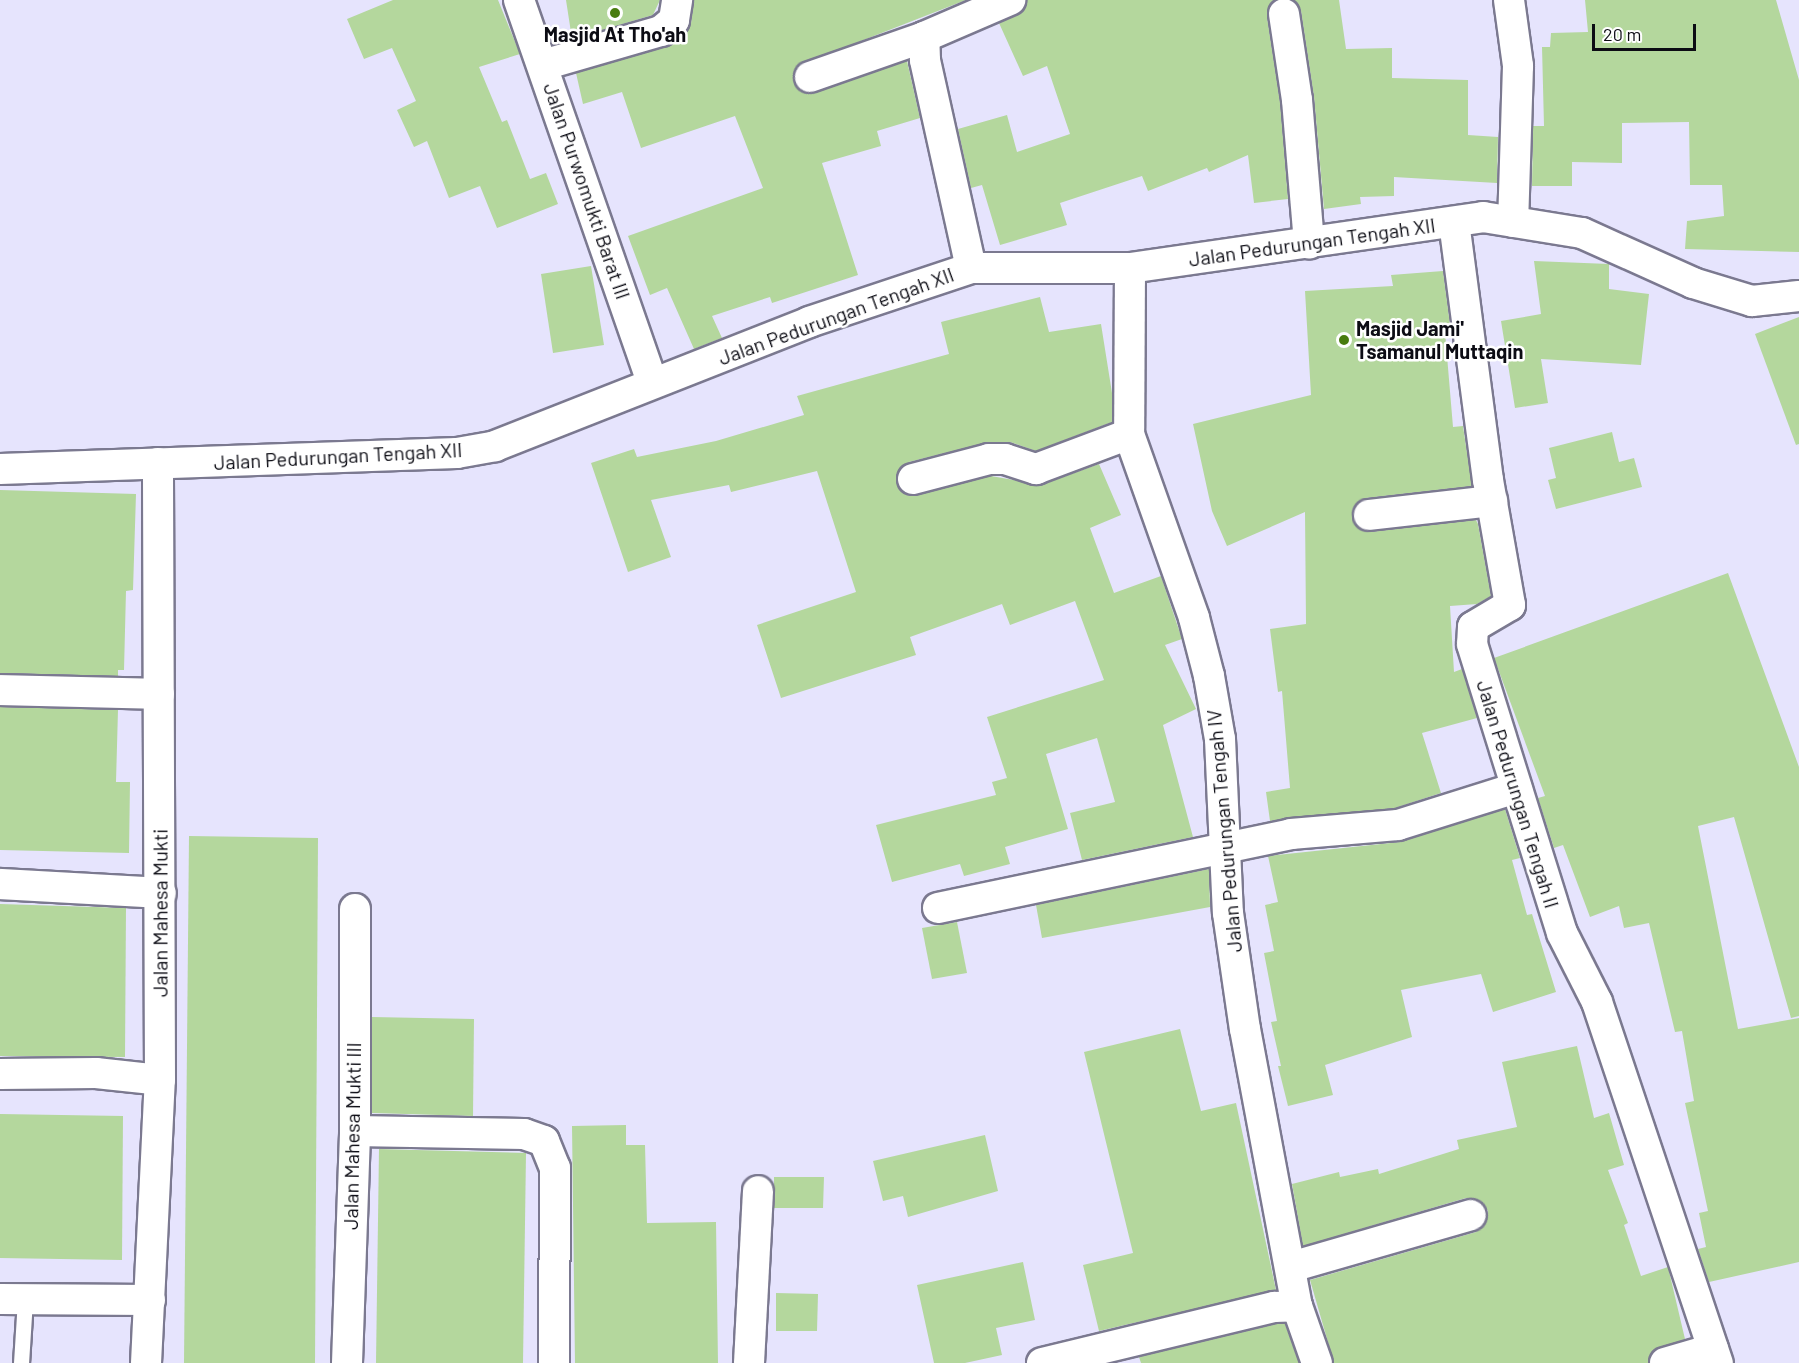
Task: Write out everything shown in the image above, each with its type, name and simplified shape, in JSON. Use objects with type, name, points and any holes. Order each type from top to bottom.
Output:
[{"type":"street","name":"Jalan Purwomukti Barat III","points":[[519,0],[652,382]]},
{"type":"street","points":[[543,65],[661,31],[674,20],[677,0]]},
{"type":"street","points":[[810,77],[924,37],[1010,0]]},
{"type":"street","points":[[1509,0],[1518,66],[1513,222]]},
{"type":"street","points":[[1284,14],[1297,100],[1309,243]]},
{"type":"street","points":[[924,37],[925,60],[971,268]]},
{"type":"street","name":"Jalan Pedurungan Tengah XII","points":[[0,469],[457,453],[495,446],[652,382],[809,322],[971,268],[1130,268],[1483,217],[1582,232],[1693,283],[1752,301],[1799,296]]},
{"type":"street","name":"Jalan Pedurungan Tengah II","points":[[1454,222],[1492,501],[1510,605],[1473,627],[1472,644],[1562,933],[1597,1002],[1679,1257],[1716,1356]]},
{"type":"street","name":"Jalan Pedurungan Tengah IV","points":[[1130,268],[1129,434],[1194,618],[1209,676],[1220,739],[1224,849],[1245,1029],[1297,1306],[1317,1363]]},
{"type":"street","points":[[912,478],[988,459],[1005,459],[1036,469],[1129,434]]},
{"type":"street","name":"Jalan Mahesa Mukti","points":[[147,1363],[160,1080],[158,463]]},
{"type":"street","points":[[1369,514],[1492,501]]},
{"type":"street","points":[[0,690],[159,694]]},
{"type":"street","points":[[938,908],[1291,834],[1398,825],[1516,788]]},
{"type":"street","points":[[0,884],[161,893]]},
{"type":"street","name":"Jalan Mahesa Mukti III","points":[[347,1363],[354,1131],[355,909]]},
{"type":"street","points":[[0,1074],[96,1073],[160,1080]]},
{"type":"street","points":[[354,1131],[524,1134],[544,1141],[555,1168],[554,1363]]},
{"type":"street","points":[[749,1363],[758,1191]]},
{"type":"street","points":[[1291,1267],[1471,1215]]},
{"type":"street","points":[[13,1299],[150,1300]]},
{"type":"street","points":[[1042,1363],[1274,1307],[1297,1306]]},
{"type":"street","points":[[1665,1363],[1716,1356]]},
{"type":"lane","points":[[13,1299],[21,1363]]},
{"type":"building","points":[[393,0],[498,0],[520,54],[479,67],[502,122],[507,120],[530,179],[546,173],[558,204],[497,228],[480,186],[449,198],[427,141],[414,147],[397,110],[416,101],[392,48],[364,59],[347,19]]},
{"type":"building","name":"Masjid At Tho'ah","points":[[566,0],[660,0],[653,15],[572,39]]},
{"type":"building","points":[[694,0],[966,0],[797,66],[794,83],[807,94],[907,61],[920,118],[877,131],[881,146],[822,163],[858,275],[772,303],[770,297],[712,316],[722,338],[694,349],[667,288],[650,295],[628,236],[763,188],[735,116],[641,148],[622,92],[583,104],[576,73],[672,44],[691,23]]},
{"type":"building","points":[[1027,0],[1274,0],[1267,17],[1280,102],[1288,199],[1254,203],[1248,155],[1209,172],[1207,168],[1148,191],[1142,176],[1060,203],[1067,225],[1000,245],[982,185],[971,188],[958,129],[1007,115],[1017,152],[1070,134],[1047,66],[1023,76],[999,23],[1023,11]]},
{"type":"building","points":[[1293,0],[1339,0],[1346,49],[1392,48],[1392,78],[1468,80],[1468,135],[1498,137],[1497,183],[1394,177],[1394,196],[1360,197],[1361,204],[1324,209],[1314,97],[1301,11]]},
{"type":"building","points":[[1585,0],[1776,0],[1799,80],[1799,252],[1685,249],[1687,221],[1724,216],[1722,185],[1690,185],[1689,122],[1622,123],[1622,163],[1572,162],[1572,186],[1532,186],[1533,126],[1544,126],[1542,47],[1550,47],[1551,33],[1588,32]]},
{"type":"building","points":[[1534,261],[1609,264],[1609,289],[1649,294],[1641,365],[1541,359],[1548,403],[1515,408],[1501,321],[1541,314]]},
{"type":"building","points":[[591,266],[604,345],[553,353],[541,274]]},
{"type":"building","points":[[1443,271],[1451,332],[1445,332],[1453,427],[1463,426],[1472,486],[1366,498],[1353,508],[1352,516],[1356,526],[1370,532],[1476,520],[1491,596],[1477,604],[1450,606],[1454,672],[1462,669],[1477,718],[1422,733],[1441,793],[1395,808],[1270,821],[1266,792],[1290,788],[1282,691],[1278,692],[1270,629],[1306,624],[1305,512],[1227,546],[1212,511],[1193,424],[1311,395],[1305,291],[1393,286],[1391,275]]},
{"type":"building","points":[[1040,297],[1049,332],[1101,324],[1112,393],[1112,422],[1036,451],[1010,442],[989,442],[909,462],[897,474],[897,484],[909,496],[991,476],[1041,485],[1099,464],[1121,515],[1090,528],[1114,593],[1161,576],[1182,639],[1165,645],[1196,709],[1163,725],[1193,837],[1082,860],[1070,813],[1115,802],[1097,738],[1046,754],[1068,829],[1005,847],[1010,864],[964,876],[960,864],[892,882],[876,825],[996,795],[992,782],[1007,778],[987,717],[1104,680],[1075,601],[1010,625],[1002,604],[910,637],[916,655],[781,698],[757,625],[856,592],[817,471],[731,492],[729,485],[651,500],[671,557],[628,572],[591,463],[634,449],[637,457],[716,441],[804,415],[797,396],[949,354],[941,322]]},
{"type":"building","points":[[1799,317],[1799,444],[1796,445],[1755,334]]},
{"type":"building","points":[[1612,432],[1619,462],[1634,458],[1642,487],[1556,509],[1548,480],[1556,478],[1549,448]]},
{"type":"building","points":[[0,490],[136,494],[133,590],[126,591],[124,670],[118,670],[118,676],[0,673]]},
{"type":"building","points":[[1728,573],[1799,767],[1799,1016],[1791,1018],[1734,817],[1698,826],[1738,1029],[1799,1018],[1799,1262],[1709,1282],[1698,1249],[1706,1247],[1699,1213],[1708,1211],[1685,1103],[1694,1101],[1682,1031],[1675,1032],[1649,923],[1624,928],[1619,906],[1590,917],[1563,845],[1554,848],[1538,798],[1545,796],[1494,658]]},
{"type":"building","points":[[0,707],[118,710],[116,782],[130,782],[129,853],[0,850]]},
{"type":"building","points":[[1505,809],[1520,858],[1512,860],[1527,915],[1532,914],[1556,992],[1493,1012],[1481,974],[1401,990],[1412,1037],[1325,1065],[1333,1095],[1288,1106],[1278,1066],[1281,1066],[1271,1022],[1277,1021],[1264,953],[1274,951],[1265,905],[1278,902],[1268,856],[1400,842]]},
{"type":"building","points":[[189,836],[318,838],[315,1363],[184,1363]]},
{"type":"building","points":[[1209,869],[1210,907],[1042,938],[1036,905]]},
{"type":"building","points":[[0,904],[126,908],[125,1057],[0,1056]]},
{"type":"building","points":[[957,922],[967,973],[932,979],[922,928]]},
{"type":"building","points":[[372,1017],[474,1019],[473,1116],[372,1113]]},
{"type":"building","points":[[1180,1029],[1201,1111],[1236,1103],[1276,1290],[1099,1331],[1083,1265],[1133,1253],[1084,1052]]},
{"type":"building","points":[[1577,1046],[1594,1118],[1609,1113],[1624,1165],[1608,1170],[1628,1223],[1624,1225],[1641,1276],[1668,1267],[1685,1339],[1653,1351],[1648,1363],[1334,1363],[1310,1280],[1476,1232],[1484,1226],[1488,1211],[1482,1202],[1466,1198],[1303,1246],[1292,1184],[1339,1172],[1340,1177],[1378,1169],[1379,1174],[1459,1149],[1457,1140],[1517,1127],[1502,1062]]},
{"type":"building","points":[[0,1114],[123,1116],[122,1260],[0,1258]]},
{"type":"building","points":[[626,1125],[626,1145],[645,1145],[647,1223],[716,1222],[718,1363],[575,1363],[572,1126]]},
{"type":"building","points":[[985,1135],[998,1191],[908,1217],[903,1196],[883,1201],[873,1161]]},
{"type":"building","points":[[379,1149],[526,1153],[523,1363],[376,1363]]},
{"type":"building","points":[[774,1177],[824,1177],[823,1208],[774,1208]]},
{"type":"building","points":[[1023,1262],[1035,1320],[996,1328],[1002,1355],[965,1363],[934,1363],[917,1285]]},
{"type":"building","points":[[776,1293],[818,1294],[817,1331],[776,1331]]},
{"type":"building","points":[[1276,1324],[1285,1324],[1299,1363],[1141,1363],[1139,1357]]},
{"type":"place","name":"Masjid At Tho'ah","points":[[615,13]]},
{"type":"place","name":"Masjid Jami' Tsamanul Muttaqin","points":[[1344,340]]}]
